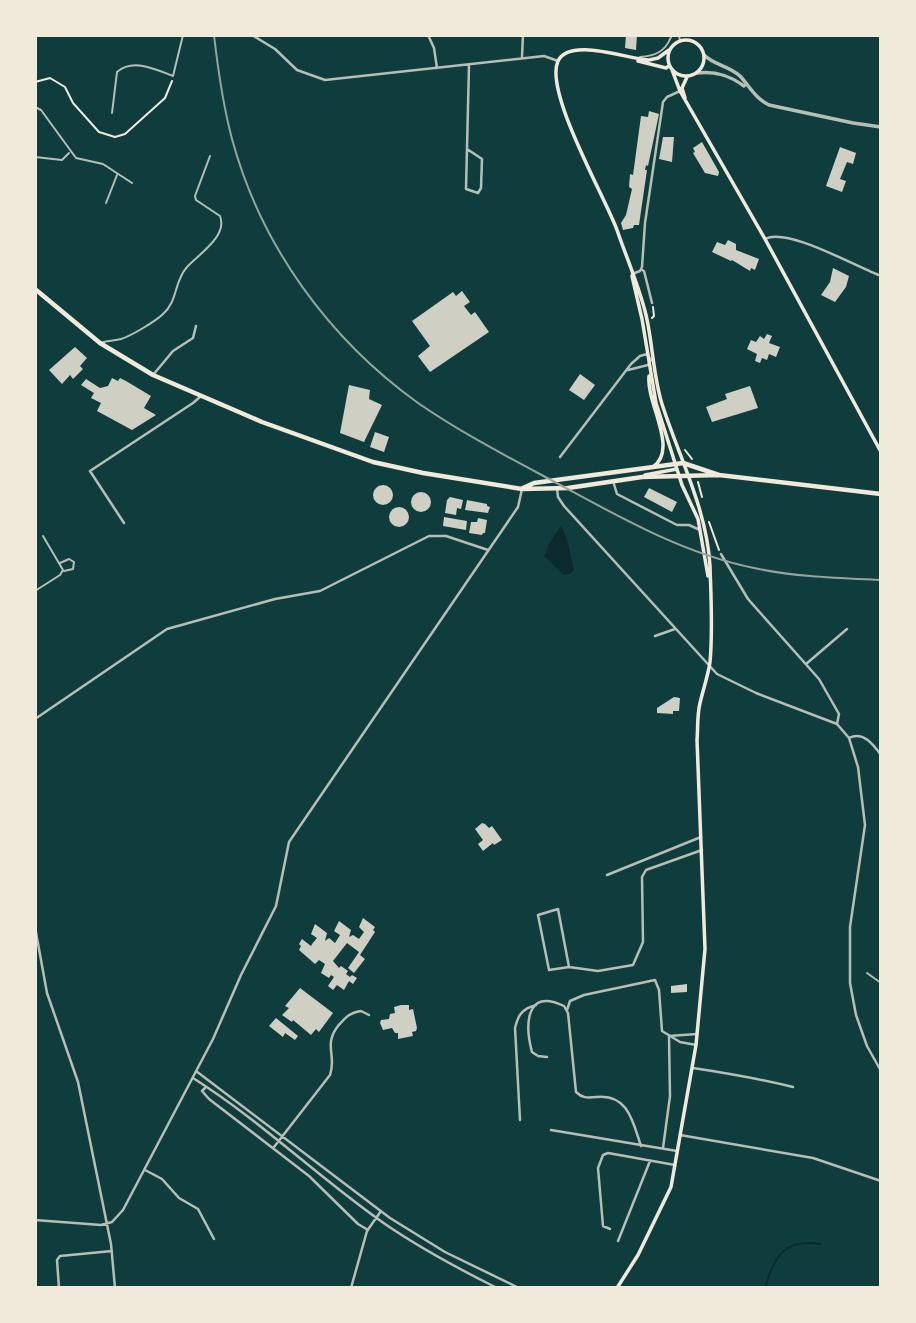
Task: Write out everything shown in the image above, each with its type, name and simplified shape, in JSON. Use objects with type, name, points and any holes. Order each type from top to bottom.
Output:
[{"type":"main road","points":[[632,59],[670,68],[678,75],[687,77],[697,73],[704,63],[704,55],[696,35]]},
{"type":"main road","points":[[617,1288],[625,1279],[671,1187],[698,1034],[705,949],[697,760],[698,717],[710,665],[709,581],[705,527],[662,403],[652,360],[647,319],[637,283],[616,227],[571,128],[559,89],[557,70],[558,61],[578,49],[649,60],[658,58],[680,38],[687,37],[698,44]]},
{"type":"main road","points":[[671,48],[670,68],[680,91],[765,239],[881,452]]},
{"type":"main road","points":[[685,98],[682,88],[687,77]]},
{"type":"main road","points":[[632,274],[650,374],[677,469],[698,519],[709,581]]},
{"type":"main road","points":[[35,289],[100,343],[153,375],[262,422],[373,462],[522,489],[557,488],[642,477],[677,469],[683,463]]},
{"type":"main road","points":[[650,374],[648,380],[651,397],[664,448],[660,461],[650,468]]},
{"type":"main road","points":[[683,463],[719,475]]},
{"type":"main road","points":[[522,489],[534,482],[650,468],[677,469],[688,475],[719,475],[881,494]]},
{"type":"main road","points":[[623,1288],[625,1279]]},
{"type":"street","points":[[112,113],[117,72],[125,65],[136,65],[173,76],[183,35]]},
{"type":"street","points":[[252,35],[275,49],[297,70],[324,80],[544,55],[558,61]]},
{"type":"street","points":[[428,35],[434,48],[437,68]]},
{"type":"street","points":[[522,57],[523,35]]},
{"type":"street","points":[[671,48],[672,36]]},
{"type":"street","points":[[632,59],[657,54],[669,43],[672,36]]},
{"type":"street","points":[[704,55],[713,63],[728,68],[740,77],[758,99],[777,107],[881,127]]},
{"type":"street","points":[[467,149],[482,159],[481,188],[478,193],[466,189],[469,65]]},
{"type":"street","points":[[697,73],[726,75],[749,90]]},
{"type":"street","points":[[652,303],[644,271],[641,270],[645,223],[663,102],[680,91]]},
{"type":"street","points":[[35,107],[41,110],[76,158],[103,164],[132,183]]},
{"type":"street","points":[[35,157],[62,160],[70,152]]},
{"type":"street","points":[[100,343],[112,338],[120,340],[162,315],[170,307],[181,275],[206,249],[222,227],[220,216],[195,197],[210,156]]},
{"type":"street","points":[[106,203],[117,174]]},
{"type":"street","points":[[765,239],[779,235],[793,239],[881,276]]},
{"type":"street","points":[[632,274],[641,270]]},
{"type":"street","points":[[153,375],[173,351],[193,338],[196,326]]},
{"type":"street","points":[[560,457],[628,370],[639,356],[647,354],[652,360],[648,365],[628,370]]},
{"type":"street","points":[[124,523],[90,471],[200,397]]},
{"type":"street","points":[[613,481],[617,494],[677,525],[689,525],[701,530]]},
{"type":"street","points":[[557,488],[558,497],[564,506],[717,674],[756,693],[836,724],[849,738],[858,767],[865,825],[849,927],[850,983],[856,1016],[867,1046],[881,1071]]},
{"type":"street","points":[[35,1220],[107,1224],[117,1219],[123,1210],[196,1071],[276,906],[289,842],[518,507],[522,489]]},
{"type":"street","points":[[43,536],[63,570]]},
{"type":"street","points":[[35,719],[167,629],[275,599],[320,591],[429,536],[446,537],[489,550]]},
{"type":"street","points":[[721,554],[748,598],[806,664],[830,696],[839,714],[836,724]]},
{"type":"street","points":[[60,563],[69,559],[75,564],[70,571],[63,570]]},
{"type":"street","points":[[35,591],[60,575],[63,570]]},
{"type":"street","points":[[655,636],[677,628]]},
{"type":"street","points":[[806,664],[847,629]]},
{"type":"street","points":[[849,738],[854,735],[862,736],[881,755]]},
{"type":"street","points":[[607,875],[701,836]]},
{"type":"street","points":[[569,967],[558,909],[538,915],[549,970],[569,967],[597,971],[633,965],[643,942],[642,877],[646,870],[702,850]]},
{"type":"street","points":[[35,927],[47,993],[78,1083],[112,1251],[115,1288]]},
{"type":"street","points":[[867,973],[881,983]]},
{"type":"street","points":[[641,1146],[628,1111],[620,1102],[611,1097],[586,1098],[576,1091],[567,1006],[570,1001],[584,995],[655,980],[659,990],[660,1027],[680,1042],[696,1045]]},
{"type":"street","points":[[520,1120],[515,1028],[518,1018],[522,1011],[545,1001],[564,1006],[568,1013]]},
{"type":"street","points":[[536,1005],[530,1012],[528,1022],[530,1044],[538,1056],[547,1057]]},
{"type":"street","points":[[274,1147],[330,1075],[331,1035],[347,1014],[361,1011],[369,1015]]},
{"type":"street","points":[[669,1036],[698,1034]]},
{"type":"street","points":[[663,1149],[670,1096],[669,1036]]},
{"type":"street","points":[[692,1068],[793,1087]]},
{"type":"street","points":[[196,1071],[381,1211],[445,1252],[519,1288]]},
{"type":"street","points":[[192,1078],[279,1141],[376,1217],[443,1260],[497,1288]]},
{"type":"street","points":[[205,1087],[202,1091],[209,1098],[320,1185],[358,1224],[368,1230]]},
{"type":"street","points":[[551,1130],[677,1151]]},
{"type":"street","points":[[680,1135],[813,1158],[881,1181]]},
{"type":"street","points":[[610,1229],[603,1226],[599,1160],[603,1155],[608,1153],[675,1165]]},
{"type":"street","points":[[618,1241],[650,1161]]},
{"type":"street","points":[[145,1170],[162,1179],[179,1198],[198,1209],[214,1239]]},
{"type":"street","points":[[351,1288],[368,1230],[381,1211]]},
{"type":"street","points":[[59,1288],[57,1260],[60,1256],[112,1251]]},
{"type":"path","points":[[650,321],[654,316],[652,303]]},
{"type":"path","points":[[680,445],[693,463]]},
{"type":"path","points":[[698,482],[701,499]]},
{"type":"path","points":[[707,517],[721,554]]},
{"type":"water","points":[[561,526],[574,570],[564,575],[544,556]]},
{"type":"building","points":[[626,35],[637,35],[636,50],[625,48]]},
{"type":"building","points":[[649,111],[659,114],[645,170],[639,225],[623,230],[621,223],[626,215],[632,189],[629,187],[630,174],[633,175],[641,116],[648,117]]},
{"type":"building","points":[[663,137],[674,137],[672,162],[659,159]]},
{"type":"building","points":[[702,142],[719,172],[718,176],[705,173],[693,153],[693,148]]},
{"type":"building","points":[[840,147],[856,153],[853,164],[847,162],[840,179],[846,181],[842,192],[826,186]]},
{"type":"building","points":[[728,240],[736,244],[736,250],[759,259],[755,270],[751,268],[750,271],[712,252],[717,242],[725,245]]},
{"type":"building","points":[[833,268],[849,276],[846,287],[835,302],[821,295],[830,282]]},
{"type":"building","points":[[462,291],[470,302],[464,306],[471,315],[475,312],[489,332],[430,372],[418,356],[430,346],[412,321],[453,292],[456,296]]},
{"type":"building","points":[[767,334],[772,336],[769,343],[780,347],[776,357],[769,354],[767,360],[762,358],[760,363],[755,361],[757,354],[747,349],[751,340],[756,342],[760,336],[764,339]]},
{"type":"building","points":[[75,347],[87,358],[80,366],[83,369],[73,379],[70,375],[62,384],[49,370]]},
{"type":"building","points":[[580,374],[595,385],[584,400],[569,390]]},
{"type":"building","points":[[112,378],[118,381],[120,378],[151,396],[144,408],[156,415],[132,430],[97,411],[101,403],[91,398],[94,393],[81,385],[86,379],[100,388],[108,386]]},
{"type":"building","points":[[349,385],[370,390],[369,399],[382,405],[364,442],[340,433]]},
{"type":"building","points":[[750,386],[758,408],[712,422],[706,407],[727,399],[725,394]]},
{"type":"building","points":[[375,432],[389,437],[384,452],[370,447]]},
{"type":"building","points":[[383,485],[390,488],[393,495],[390,502],[383,505],[376,502],[373,495],[376,488]]},
{"type":"building","points":[[649,488],[677,502],[672,512],[644,497]]},
{"type":"building","points":[[421,492],[428,495],[431,502],[428,509],[421,512],[414,509],[411,502],[414,495]]},
{"type":"building","points":[[450,497],[463,500],[456,515],[445,513]]},
{"type":"building","points":[[467,500],[487,504],[490,507],[488,513],[465,510]]},
{"type":"building","points":[[399,507],[406,510],[409,517],[406,524],[399,527],[392,524],[389,517],[392,510]]},
{"type":"building","points":[[444,517],[467,521],[466,530],[443,526]]},
{"type":"building","points":[[478,518],[487,520],[485,533],[469,533],[471,522],[477,522]]},
{"type":"building","points":[[674,697],[680,698],[679,711],[673,711],[673,714],[657,713],[657,708]]},
{"type":"building","points":[[482,823],[489,828],[492,826],[502,840],[483,851],[478,844],[483,840],[475,829]]},
{"type":"building","points":[[363,918],[375,927],[375,932],[360,955],[365,959],[354,973],[348,968],[359,952],[347,943],[333,961],[339,968],[341,966],[348,971],[346,974],[350,977],[352,975],[357,978],[353,984],[349,981],[344,990],[337,985],[333,990],[328,986],[334,977],[331,975],[329,978],[321,973],[325,964],[319,960],[315,964],[299,950],[299,944],[302,939],[311,946],[317,938],[311,934],[315,924],[327,933],[325,941],[329,938],[335,943],[340,935],[334,931],[339,921],[351,930],[349,937],[353,935],[359,939],[364,932],[359,927]]},
{"type":"building","points":[[687,984],[687,992],[671,993],[671,986]]},
{"type":"building","points":[[300,988],[333,1013],[319,1032],[316,1029],[311,1035],[293,1020],[292,1022],[282,1015],[289,1008],[285,1006]]},
{"type":"building","points":[[409,1005],[409,1010],[413,1009],[417,1028],[412,1032],[413,1036],[398,1039],[398,1033],[392,1028],[383,1030],[380,1023],[395,1013],[394,1007]]},
{"type":"building","points":[[276,1018],[298,1036],[295,1040],[285,1033],[283,1037],[269,1026]]},
{"type":"waterway","points":[[765,1288],[772,1267],[782,1252],[797,1244],[820,1244]]},
{"type":"railway","points":[[214,35],[232,139],[261,216],[302,287],[355,350],[386,378],[418,403],[483,443],[675,543],[727,561],[770,571],[818,577],[881,580]]}]
